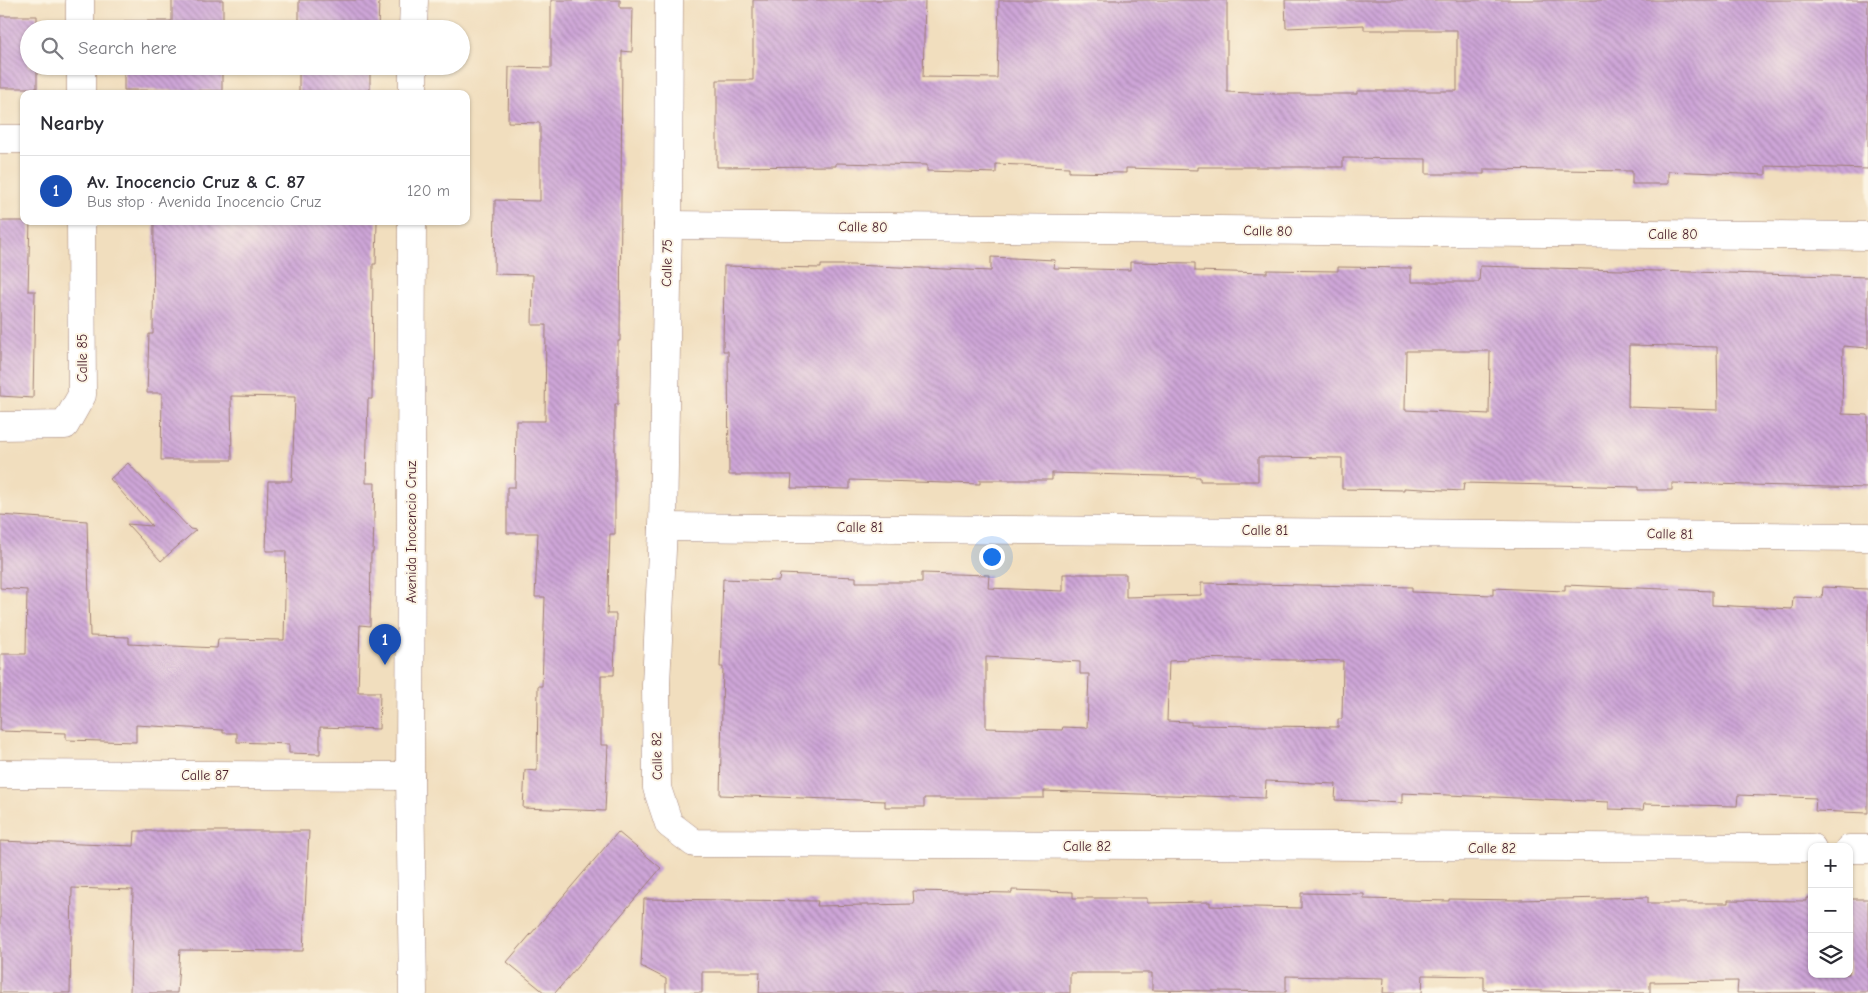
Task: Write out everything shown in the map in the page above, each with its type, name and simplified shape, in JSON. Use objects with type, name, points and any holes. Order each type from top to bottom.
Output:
[{"type":"street","points":[[80,0],[80,20]]},
{"type":"street","points":[[413,20],[414,0]]},
{"type":"street","name":"Calle 75","points":[[663,527],[668,225],[669,0]]},
{"type":"street","points":[[81,75],[81,90]]},
{"type":"street","points":[[413,75],[413,90]]},
{"type":"street","points":[[0,139],[20,140]]},
{"type":"street","name":"Calle 85","points":[[0,426],[65,425],[82,395],[82,225]]},
{"type":"street","name":"Avenida Inocencio Cruz","points":[[412,225],[410,776],[414,993]]},
{"type":"street","name":"Calle 80","points":[[668,225],[1868,236]]},
{"type":"street","name":"Calle 81","points":[[663,527],[1868,537]]},
{"type":"street","name":"Calle 82","points":[[663,527],[656,685],[657,788],[669,824],[694,843],[1808,848]]},
{"type":"street","name":"Calle 87","points":[[0,774],[410,776]]},
{"type":"street","points":[[1853,848],[1868,848]]},
{"type":"building","points":[[172,0],[223,0],[223,20],[172,20]]},
{"type":"building","points":[[299,0],[379,0],[378,20],[299,20]]},
{"type":"building","points":[[551,0],[620,0],[620,8],[633,8],[632,52],[622,51],[620,341],[618,341],[618,404],[615,404],[615,534],[610,534],[607,614],[616,614],[614,675],[601,675],[601,745],[608,745],[605,811],[523,808],[525,770],[537,771],[538,686],[542,686],[545,597],[535,597],[538,533],[507,533],[507,487],[515,487],[516,421],[545,421],[546,325],[532,325],[533,275],[494,274],[495,200],[540,201],[540,123],[508,122],[509,67],[551,68]]},
{"type":"building","points":[[753,0],[925,0],[923,77],[997,78],[999,0],[1227,0],[1227,92],[1357,94],[1357,91],[1457,91],[1457,30],[1364,30],[1364,25],[1286,28],[1285,0],[1868,0],[1868,169],[1766,166],[1766,175],[1668,171],[1668,184],[1632,184],[1632,171],[1484,169],[1484,174],[1426,174],[1426,159],[1343,158],[1343,167],[1198,167],[1198,170],[1126,168],[1126,173],[1069,172],[1069,167],[996,164],[996,173],[927,171],[927,165],[836,163],[836,166],[717,167],[717,80],[753,80]]},
{"type":"building","points":[[0,16],[37,16],[37,20],[20,20],[20,75],[37,75],[37,88],[0,88]]},
{"type":"building","points":[[124,75],[222,75],[222,90],[124,90]]},
{"type":"building","points":[[299,75],[370,75],[370,90],[299,90]]},
{"type":"building","points":[[0,221],[20,221],[20,225],[30,225],[28,291],[35,291],[33,398],[0,396]]},
{"type":"building","points":[[154,225],[377,225],[376,264],[373,264],[372,399],[368,399],[366,483],[375,483],[373,553],[371,553],[370,626],[360,625],[358,692],[380,692],[379,729],[320,727],[320,754],[289,753],[289,744],[237,742],[237,733],[223,733],[223,730],[136,725],[136,742],[66,740],[66,733],[0,731],[1,654],[26,654],[27,590],[0,588],[0,515],[87,521],[90,636],[129,637],[129,644],[217,648],[218,639],[284,640],[286,551],[266,551],[268,481],[292,481],[295,397],[231,396],[232,460],[161,460],[162,393],[147,393],[149,334],[153,334]]},
{"type":"building","points":[[991,257],[1055,260],[1054,268],[1130,270],[1130,262],[1195,263],[1195,271],[1267,273],[1267,270],[1338,271],[1338,267],[1411,268],[1411,282],[1479,282],[1480,266],[1868,277],[1868,348],[1843,346],[1842,414],[1868,415],[1868,488],[1672,483],[1672,490],[1638,490],[1638,487],[1464,483],[1463,491],[1404,488],[1404,490],[1342,489],[1342,458],[1258,457],[1258,481],[1200,481],[1200,477],[1052,473],[1052,480],[980,480],[980,484],[850,480],[850,489],[791,488],[792,475],[729,475],[728,351],[723,351],[724,266],[821,268],[821,265],[852,265],[991,271]],"holes":[[[1629,345],[1717,347],[1718,410],[1628,407]],[[1406,351],[1490,351],[1489,414],[1405,410]]]},
{"type":"building","points":[[128,463],[190,529],[196,530],[161,561],[127,524],[152,526],[110,479]]},
{"type":"building","points":[[922,573],[989,575],[988,588],[1063,591],[1063,574],[1126,574],[1126,597],[1201,595],[1201,583],[1412,587],[1412,592],[1493,595],[1493,588],[1565,591],[1565,585],[1712,591],[1712,605],[1792,609],[1793,597],[1822,598],[1823,587],[1868,589],[1868,813],[1815,811],[1816,798],[1738,795],[1737,806],[1644,804],[1643,810],[1609,809],[1609,802],[1402,793],[1402,803],[1335,800],[1336,784],[1266,781],[1265,798],[1044,791],[1044,798],[924,798],[924,807],[885,807],[885,801],[720,795],[723,667],[720,667],[723,579],[779,581],[780,574],[856,577],[856,582],[922,582]],"holes":[[[986,657],[1080,662],[1080,674],[1089,674],[1087,728],[1063,727],[1062,730],[986,728]],[[1188,658],[1343,661],[1342,719],[1338,719],[1338,727],[1191,725],[1191,722],[1167,721],[1169,661],[1188,660]]]},
{"type":"building","points":[[135,831],[309,831],[303,951],[180,950],[177,993],[130,993],[133,890],[72,888],[70,993],[0,993],[0,841],[134,846]]},
{"type":"building","points":[[618,832],[661,868],[555,993],[545,993],[507,962]]},
{"type":"building","points":[[1012,890],[1073,892],[1073,898],[1147,898],[1147,903],[1210,902],[1210,906],[1301,908],[1301,893],[1364,894],[1364,899],[1449,901],[1449,899],[1519,900],[1648,897],[1648,903],[1728,903],[1728,900],[1806,901],[1806,898],[1808,898],[1808,978],[1853,978],[1853,899],[1868,899],[1868,992],[1737,993],[1738,981],[1650,982],[1650,993],[1484,990],[1484,976],[1423,975],[1422,993],[1383,993],[1384,978],[1286,976],[1286,992],[1152,990],[1152,973],[1070,973],[1070,993],[759,993],[760,972],[702,972],[702,993],[666,993],[666,979],[641,966],[644,899],[818,901],[817,906],[914,904],[913,891],[1012,893]]},
{"type":"place","name":"Av. Inocencio Cruz & C. 87","points":[[385,665]]}]
